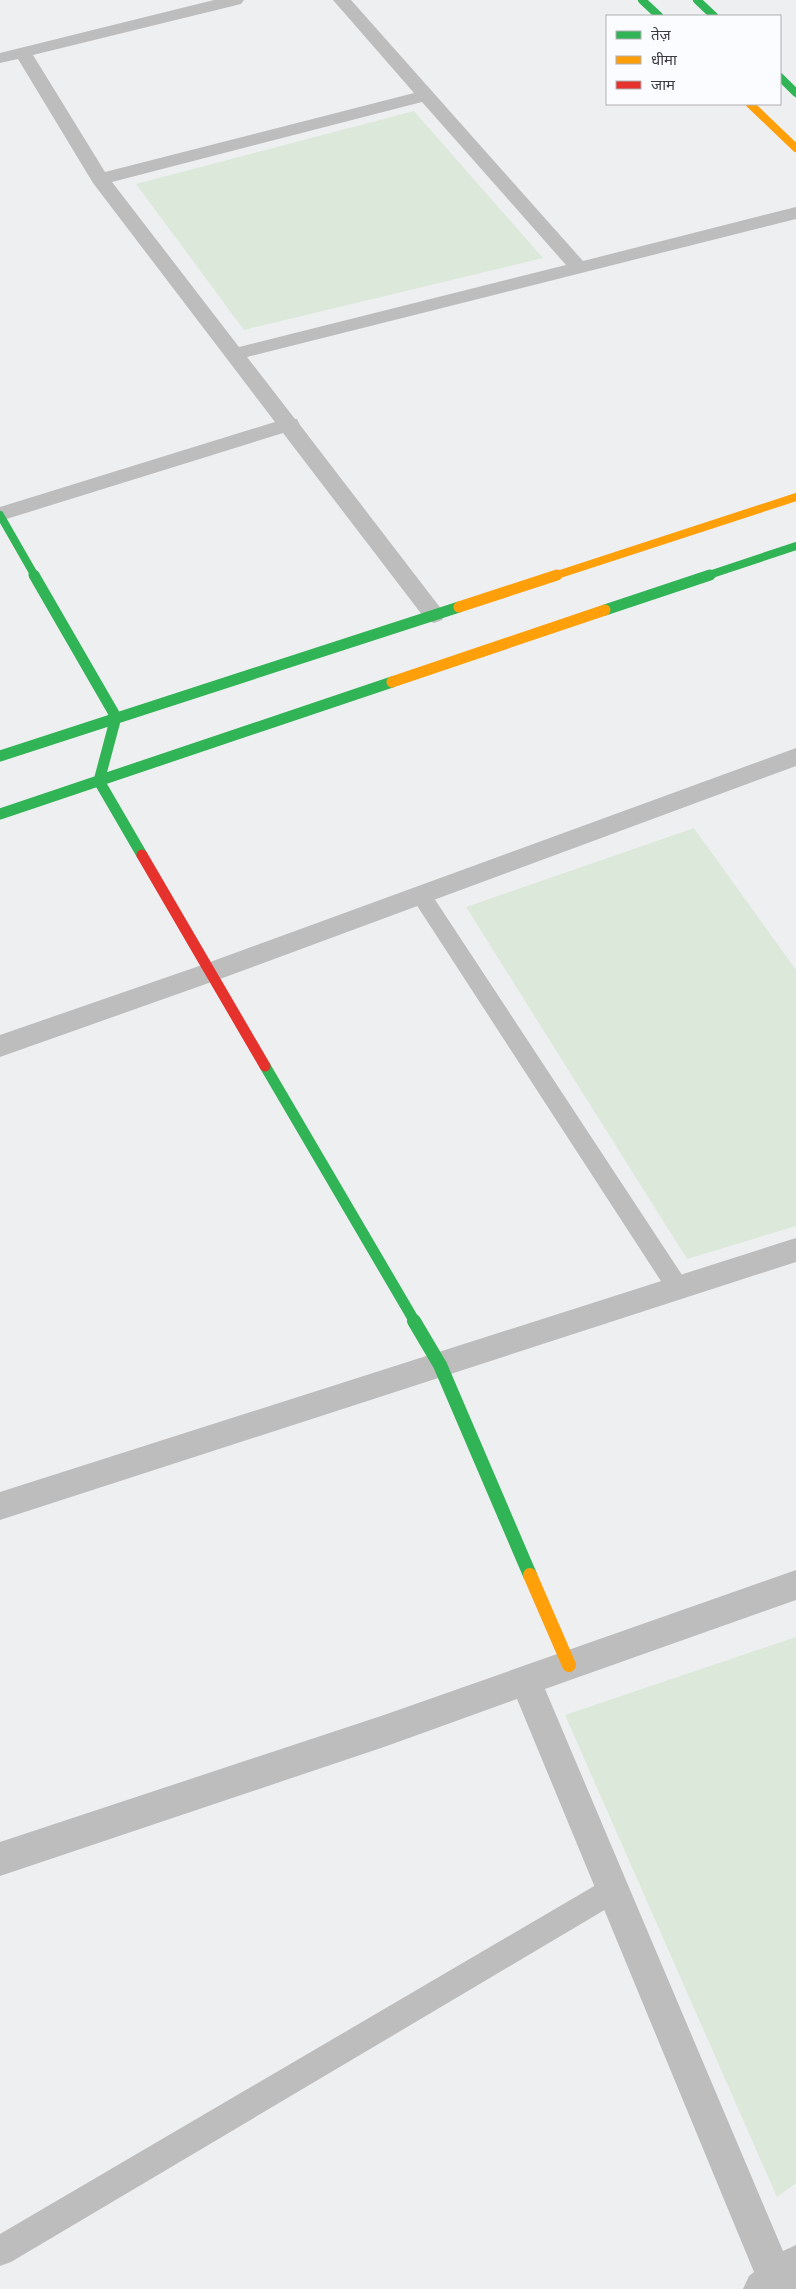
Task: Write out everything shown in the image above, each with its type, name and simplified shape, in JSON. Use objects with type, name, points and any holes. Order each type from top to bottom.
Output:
[{"type":"street","points":[[0,58],[235,0]]},
{"type":"street","points":[[342,0],[579,268]]},
{"type":"street","points":[[642,0],[658,15]]},
{"type":"street","points":[[697,0],[713,15]]},
{"type":"street","points":[[23,53],[100,179],[290,424],[434,615]]},
{"type":"street","points":[[781,78],[796,92]]},
{"type":"street","points":[[100,179],[426,95]]},
{"type":"street","points":[[751,105],[796,148]]},
{"type":"street","points":[[236,354],[796,213]]},
{"type":"street","points":[[290,424],[0,514],[116,718],[100,781],[440,1365],[569,1665]]},
{"type":"street","points":[[0,756],[796,496]]},
{"type":"street","points":[[0,814],[796,546]]},
{"type":"street","points":[[0,1046],[212,972],[796,757]]},
{"type":"street","points":[[0,1506],[796,1250]]},
{"type":"street","points":[[0,1859],[384,1730],[796,1585]]},
{"type":"street","points":[[525,1680],[779,2280]]},
{"type":"lane","points":[[421,895],[678,1288]]},
{"type":"lane","points":[[0,2251],[613,1889]]},
{"type":"green space","points":[[414,111],[543,258],[244,330],[136,184]]},
{"type":"green space","points":[[694,828],[796,970],[796,1226],[687,1259],[466,907]]},
{"type":"green space","points":[[796,1637],[796,2183],[777,2197],[565,1715]]},
{"type":"traffic: fast","points":[[642,0],[658,15]]},
{"type":"traffic: fast","points":[[697,0],[713,15]]},
{"type":"traffic: fast","points":[[781,78],[796,93]]},
{"type":"traffic: fast","points":[[0,515],[116,717],[99,781],[142,855]]},
{"type":"traffic: fast","points":[[605,610],[796,546]]},
{"type":"traffic: fast","points":[[0,756],[459,607]]},
{"type":"traffic: fast","points":[[0,814],[392,682]]},
{"type":"traffic: fast","points":[[265,1066],[440,1365],[530,1575]]},
{"type":"traffic: slow","points":[[751,105],[796,148]]},
{"type":"traffic: slow","points":[[459,607],[796,497]]},
{"type":"traffic: slow","points":[[392,682],[605,610]]},
{"type":"traffic: slow","points":[[530,1575],[569,1665]]},
{"type":"traffic: jam","points":[[142,855],[265,1066]]}]
